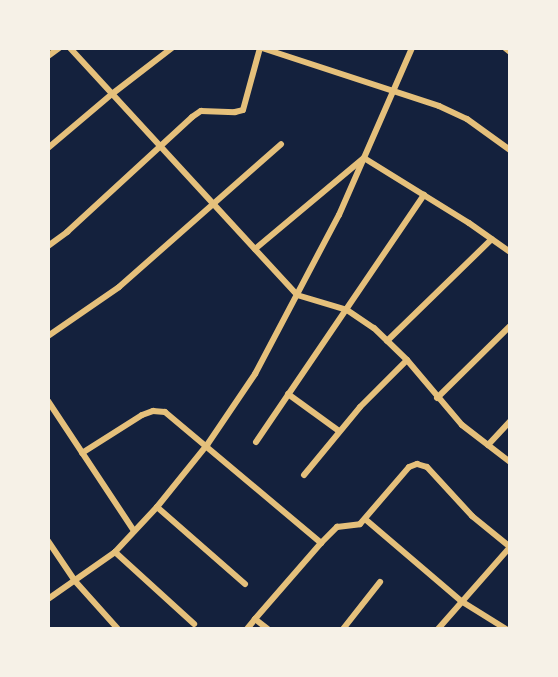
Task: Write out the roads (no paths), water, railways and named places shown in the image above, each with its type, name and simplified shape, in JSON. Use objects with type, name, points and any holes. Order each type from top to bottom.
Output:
[{"type":"street","points":[[48,56],[59,48]]},
{"type":"street","points":[[70,48],[297,295],[347,310],[407,360],[462,425],[510,462]]},
{"type":"street","points":[[48,148],[112,94],[172,48]]},
{"type":"street","points":[[48,246],[67,232],[159,145],[201,111],[235,112],[243,110],[261,48],[274,50],[439,106],[468,118],[510,150]]},
{"type":"street","points":[[48,599],[115,552],[157,507],[207,445],[255,374],[339,215],[412,48]]},
{"type":"street","points":[[505,48],[510,52]]},
{"type":"street","points":[[48,336],[119,287],[280,144]]},
{"type":"street","points":[[364,158],[510,252]]},
{"type":"street","points":[[255,249],[364,158]]},
{"type":"street","points":[[256,442],[424,195]]},
{"type":"street","points":[[387,342],[492,239]]},
{"type":"street","points":[[437,398],[510,326]]},
{"type":"street","points":[[304,475],[339,431],[407,360]]},
{"type":"street","points":[[288,394],[339,431]]},
{"type":"street","points":[[48,401],[134,531]]},
{"type":"street","points":[[82,453],[142,415],[153,411],[165,412],[175,418],[321,543]]},
{"type":"street","points":[[488,444],[510,422]]},
{"type":"street","points":[[247,629],[337,527],[352,526],[365,519],[409,467],[417,464],[427,467],[472,516],[510,547],[438,629]]},
{"type":"street","points":[[157,507],[245,584]]},
{"type":"street","points":[[365,519],[461,601],[507,629]]},
{"type":"street","points":[[48,541],[75,581],[116,628]]},
{"type":"street","points":[[115,552],[194,624]]},
{"type":"street","points":[[343,629],[380,582]]},
{"type":"street","points":[[255,619],[268,629]]}]
